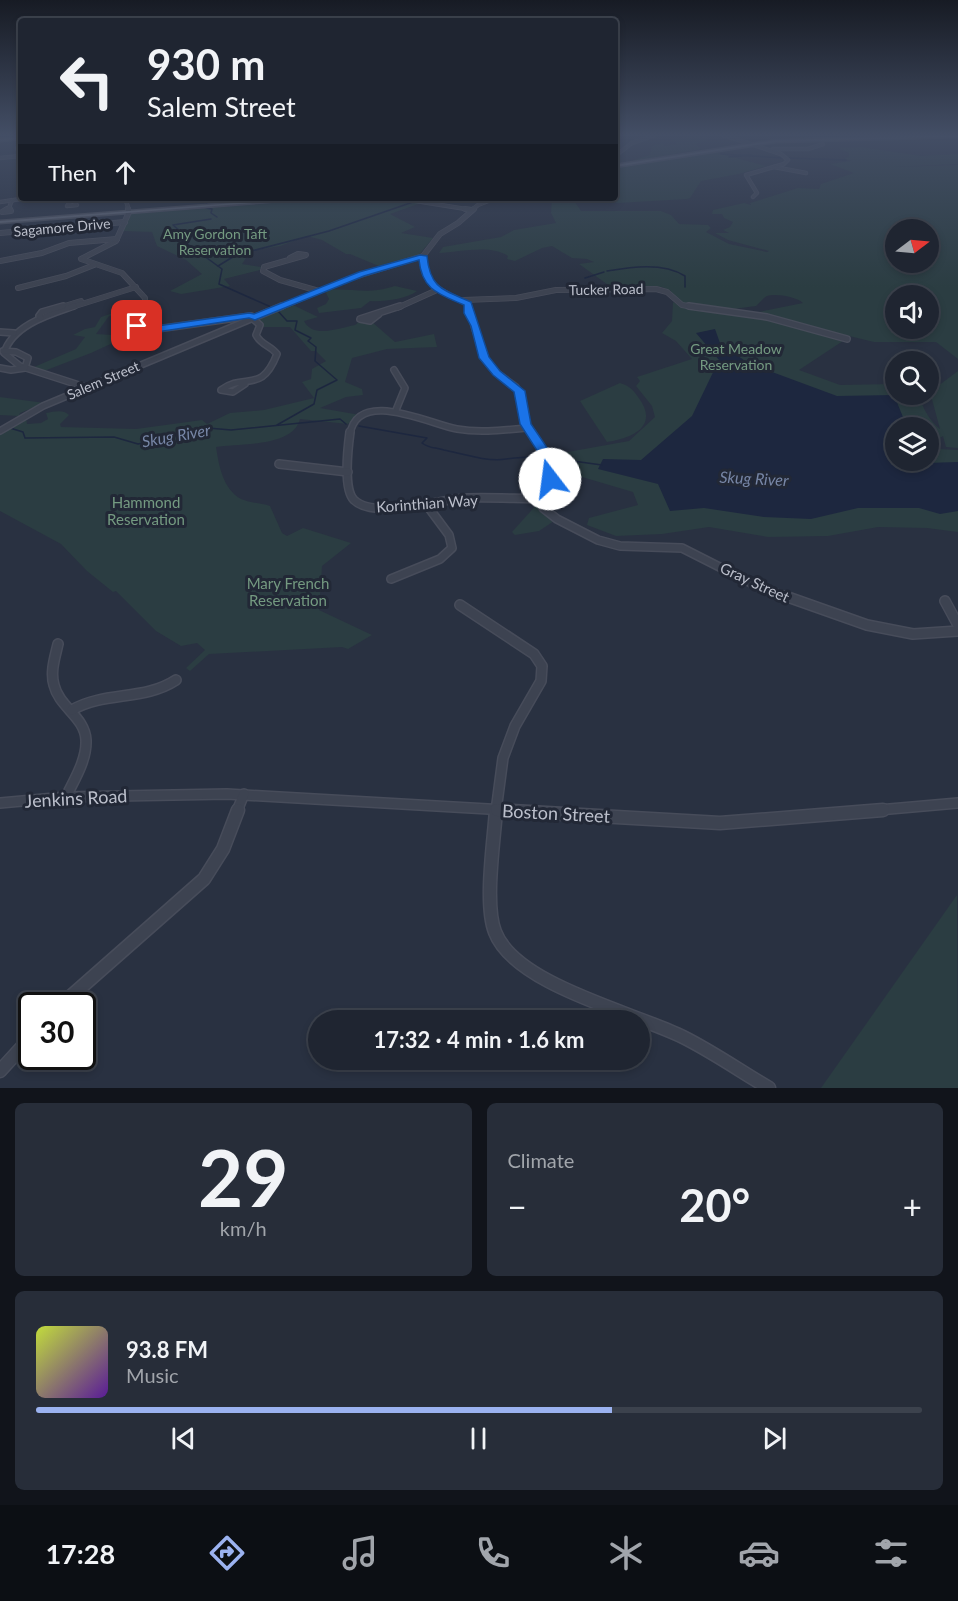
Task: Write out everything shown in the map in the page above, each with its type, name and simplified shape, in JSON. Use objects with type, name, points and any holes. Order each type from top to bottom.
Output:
[{"type":"main road","points":[[0,222],[276,201]]},
{"type":"street","points":[[753,186],[757,193],[753,197]]},
{"type":"street","points":[[0,201],[18,199]]},
{"type":"street","points":[[9,208],[12,200]]},
{"type":"street","points":[[126,201],[129,212],[117,239],[81,260],[119,271],[136,287],[147,302],[137,324],[142,329],[194,325],[249,316],[254,318],[260,325],[256,335],[257,339],[277,354],[269,372],[245,384]]},
{"type":"street","points":[[416,201],[472,210]]},
{"type":"street","points":[[486,201],[480,203],[458,223],[437,237],[423,256],[424,273],[437,290],[464,300],[469,305],[469,313],[476,326],[484,358],[497,373],[516,387],[521,395],[520,403],[527,428],[544,452],[548,463],[550,484],[545,499]]},
{"type":"street","name":"Sagamore Drive","points":[[0,233],[124,222]]},
{"type":"street","points":[[0,261],[42,253],[69,243],[117,239]]},
{"type":"street","name":"Salem Street","points":[[0,431],[43,406],[319,291],[361,274],[423,256]]},
{"type":"street","points":[[290,258],[268,264],[263,271],[276,279],[319,291]]},
{"type":"street","points":[[18,288],[66,276],[94,265]]},
{"type":"street","points":[[2,347],[14,333],[41,318],[136,287]]},
{"type":"street","name":"Tucker Road","points":[[464,300],[516,298],[556,290],[656,289],[667,292],[682,305],[767,316],[847,339]]},
{"type":"street","points":[[379,314],[404,305],[419,295],[437,290]]},
{"type":"street","points":[[0,332],[14,333]]},
{"type":"street","points":[[2,347],[25,356],[29,361],[25,368]]},
{"type":"street","points":[[2,347],[11,361],[25,368],[86,388]]},
{"type":"street","points":[[0,368],[11,370],[25,368]]},
{"type":"street","points":[[394,370],[405,388],[396,410],[452,428],[484,431],[527,428]]},
{"type":"street","name":"Korinthian Way","points":[[396,410],[375,413],[355,422],[350,432],[348,488],[352,498],[363,505],[388,508],[465,498],[545,499]]},
{"type":"street","points":[[279,464],[348,472]]},
{"type":"street","name":"Gray Street","points":[[545,499],[543,508],[557,519],[609,544],[671,547],[693,552],[761,588],[867,625],[913,634],[958,631]]},
{"type":"street","points":[[391,579],[440,559],[452,548],[449,536],[426,504]]},
{"type":"street","points":[[945,601],[958,625]]},
{"type":"street","points":[[460,605],[534,654],[542,666],[541,681],[522,712],[505,749],[496,809],[490,909],[491,921],[500,943],[524,965],[554,982],[606,1007],[671,1031],[769,1088]]},
{"type":"street","points":[[58,644],[53,669],[54,684],[60,699],[82,724],[86,742],[81,764],[66,797]]},
{"type":"street","points":[[72,710],[86,701],[153,692],[176,680]]},
{"type":"street","points":[[76,992],[204,879],[223,849],[244,794]]},
{"type":"street","name":"Boston Street","points":[[153,795],[244,794],[727,822],[958,803]]},
{"type":"street","name":"Jenkins Road","points":[[0,803],[66,797],[153,795]]},
{"type":"street","points":[[0,1071],[18,1051]]},
{"type":"green space","points":[[618,186],[698,186],[687,199],[618,203],[609,201],[618,201]]},
{"type":"green space","points":[[820,186],[958,186],[958,359],[936,342],[874,342],[754,313],[803,303],[786,296],[767,296],[756,306],[733,309],[682,304],[671,291],[662,287],[611,287],[579,264],[594,262],[572,258],[552,246],[542,248],[515,261],[493,250],[439,253],[443,247],[501,237],[514,230],[556,223],[551,213],[552,201],[574,201],[581,211],[661,211],[671,215],[679,224],[708,225],[711,228],[706,232],[729,244],[767,252],[769,251],[728,240],[715,233],[729,233],[723,230],[730,227],[733,222],[724,218],[722,214],[712,214],[713,210],[744,203],[751,205],[750,203],[798,188],[819,189]]},
{"type":"green space","name":"Amy Gordon Taft Reservation","points":[[301,201],[408,201],[421,203],[390,214],[415,227],[401,233],[433,238],[418,256],[381,267],[346,254],[322,240],[307,236],[280,246],[251,251],[242,264],[261,267],[260,270],[224,279],[230,286],[181,294],[170,291],[202,274],[186,260],[157,246],[152,232],[123,231],[131,214]]},
{"type":"green space","points":[[395,286],[417,291],[395,299],[370,301],[361,308],[319,313],[317,308],[326,304],[329,299],[327,290],[368,291]]},
{"type":"green space","name":"Great Meadow Reservation","points":[[673,302],[683,307],[758,315],[846,339],[799,370],[840,385],[885,384],[885,405],[923,405],[930,417],[885,417],[885,471],[939,471],[939,449],[958,450],[958,532],[927,528],[878,527],[828,536],[768,537],[709,527],[662,534],[616,536],[587,525],[589,518],[638,505],[633,492],[572,474],[558,464],[562,461],[551,455],[629,441],[655,417],[652,406],[636,386],[640,381],[637,377],[692,359],[676,341],[662,333],[672,321]]},
{"type":"green space","points":[[143,303],[141,309],[109,316],[96,334],[128,336],[44,371],[34,367],[76,349],[85,337],[73,335],[95,327],[101,317]]},
{"type":"green space","name":"Hammond Reservation","points":[[291,304],[318,317],[304,321],[314,330],[327,331],[355,325],[359,322],[372,322],[395,342],[434,334],[437,347],[387,349],[352,358],[345,382],[362,389],[363,395],[346,397],[320,408],[360,415],[348,424],[300,419],[287,435],[276,440],[216,447],[220,469],[230,489],[241,499],[270,506],[282,533],[287,536],[303,528],[351,543],[322,566],[319,610],[372,635],[348,649],[342,647],[209,654],[190,671],[186,668],[205,650],[197,643],[181,646],[156,631],[116,591],[113,592],[87,571],[61,544],[0,511],[0,435],[26,418],[27,424],[41,423],[48,419],[46,413],[64,412],[69,415],[60,424],[61,427],[136,429],[202,420],[207,424],[230,413],[264,410],[314,398],[302,382],[311,379],[312,369],[326,361],[316,351],[311,351],[290,327],[263,327],[259,319]]},
{"type":"green space","points":[[958,371],[958,448],[946,447],[943,436],[939,438],[939,417],[937,417],[934,405],[939,405],[939,385]]},
{"type":"green space","points":[[620,383],[631,388],[638,397],[644,407],[645,423],[634,434],[607,442],[580,401]]},
{"type":"green space","points":[[0,397],[45,403],[20,413],[19,416],[0,415]]},
{"type":"green space","points":[[539,502],[542,512],[554,521],[539,531],[515,535],[512,532]]},
{"type":"green space","points":[[957,895],[958,1088],[821,1088]]},
{"type":"water","points":[[715,329],[720,343],[748,363],[837,396],[885,395],[885,405],[898,405],[903,417],[885,417],[885,471],[939,471],[939,463],[958,462],[958,511],[940,514],[919,508],[858,508],[811,519],[764,517],[704,508],[670,511],[658,484],[598,469],[603,459],[641,460],[692,416],[719,360],[696,333]]},
{"type":"waterway","points":[[206,205],[208,201]]},
{"type":"waterway","points":[[218,266],[236,255],[329,231],[413,202]]},
{"type":"waterway","points":[[206,208],[212,209],[211,213],[217,217]]},
{"type":"waterway","points":[[211,219],[173,225],[181,232],[185,242],[222,269],[219,284],[271,307]]},
{"type":"waterway","points":[[607,271],[636,267],[667,269],[685,276],[685,287]]},
{"type":"waterway","points":[[585,278],[604,272]]},
{"type":"waterway","points":[[277,425],[314,404],[317,390],[337,380],[315,361],[316,347],[308,341],[311,338],[295,330],[297,321],[287,321],[278,311]]},
{"type":"waterway","name":"Skug River","points":[[10,428],[23,432],[25,438],[114,437],[138,444],[208,428],[231,430],[340,419],[346,424]]},
{"type":"waterway","name":"Skug River","points":[[359,426],[427,438],[422,443],[428,446],[483,459],[540,457]]},
{"type":"waterway","name":"Skug River","points":[[551,458],[602,465]]},
{"type":"route","points":[[137,326],[142,329],[157,329],[255,317],[361,274],[423,256],[424,273],[430,283],[444,295],[464,300],[468,304],[470,318],[476,326],[482,343],[484,358],[497,373],[519,391],[525,424],[544,452],[550,479]]},
{"type":"park label","name":"Mary French Reservation","points":[[288,592]]}]
